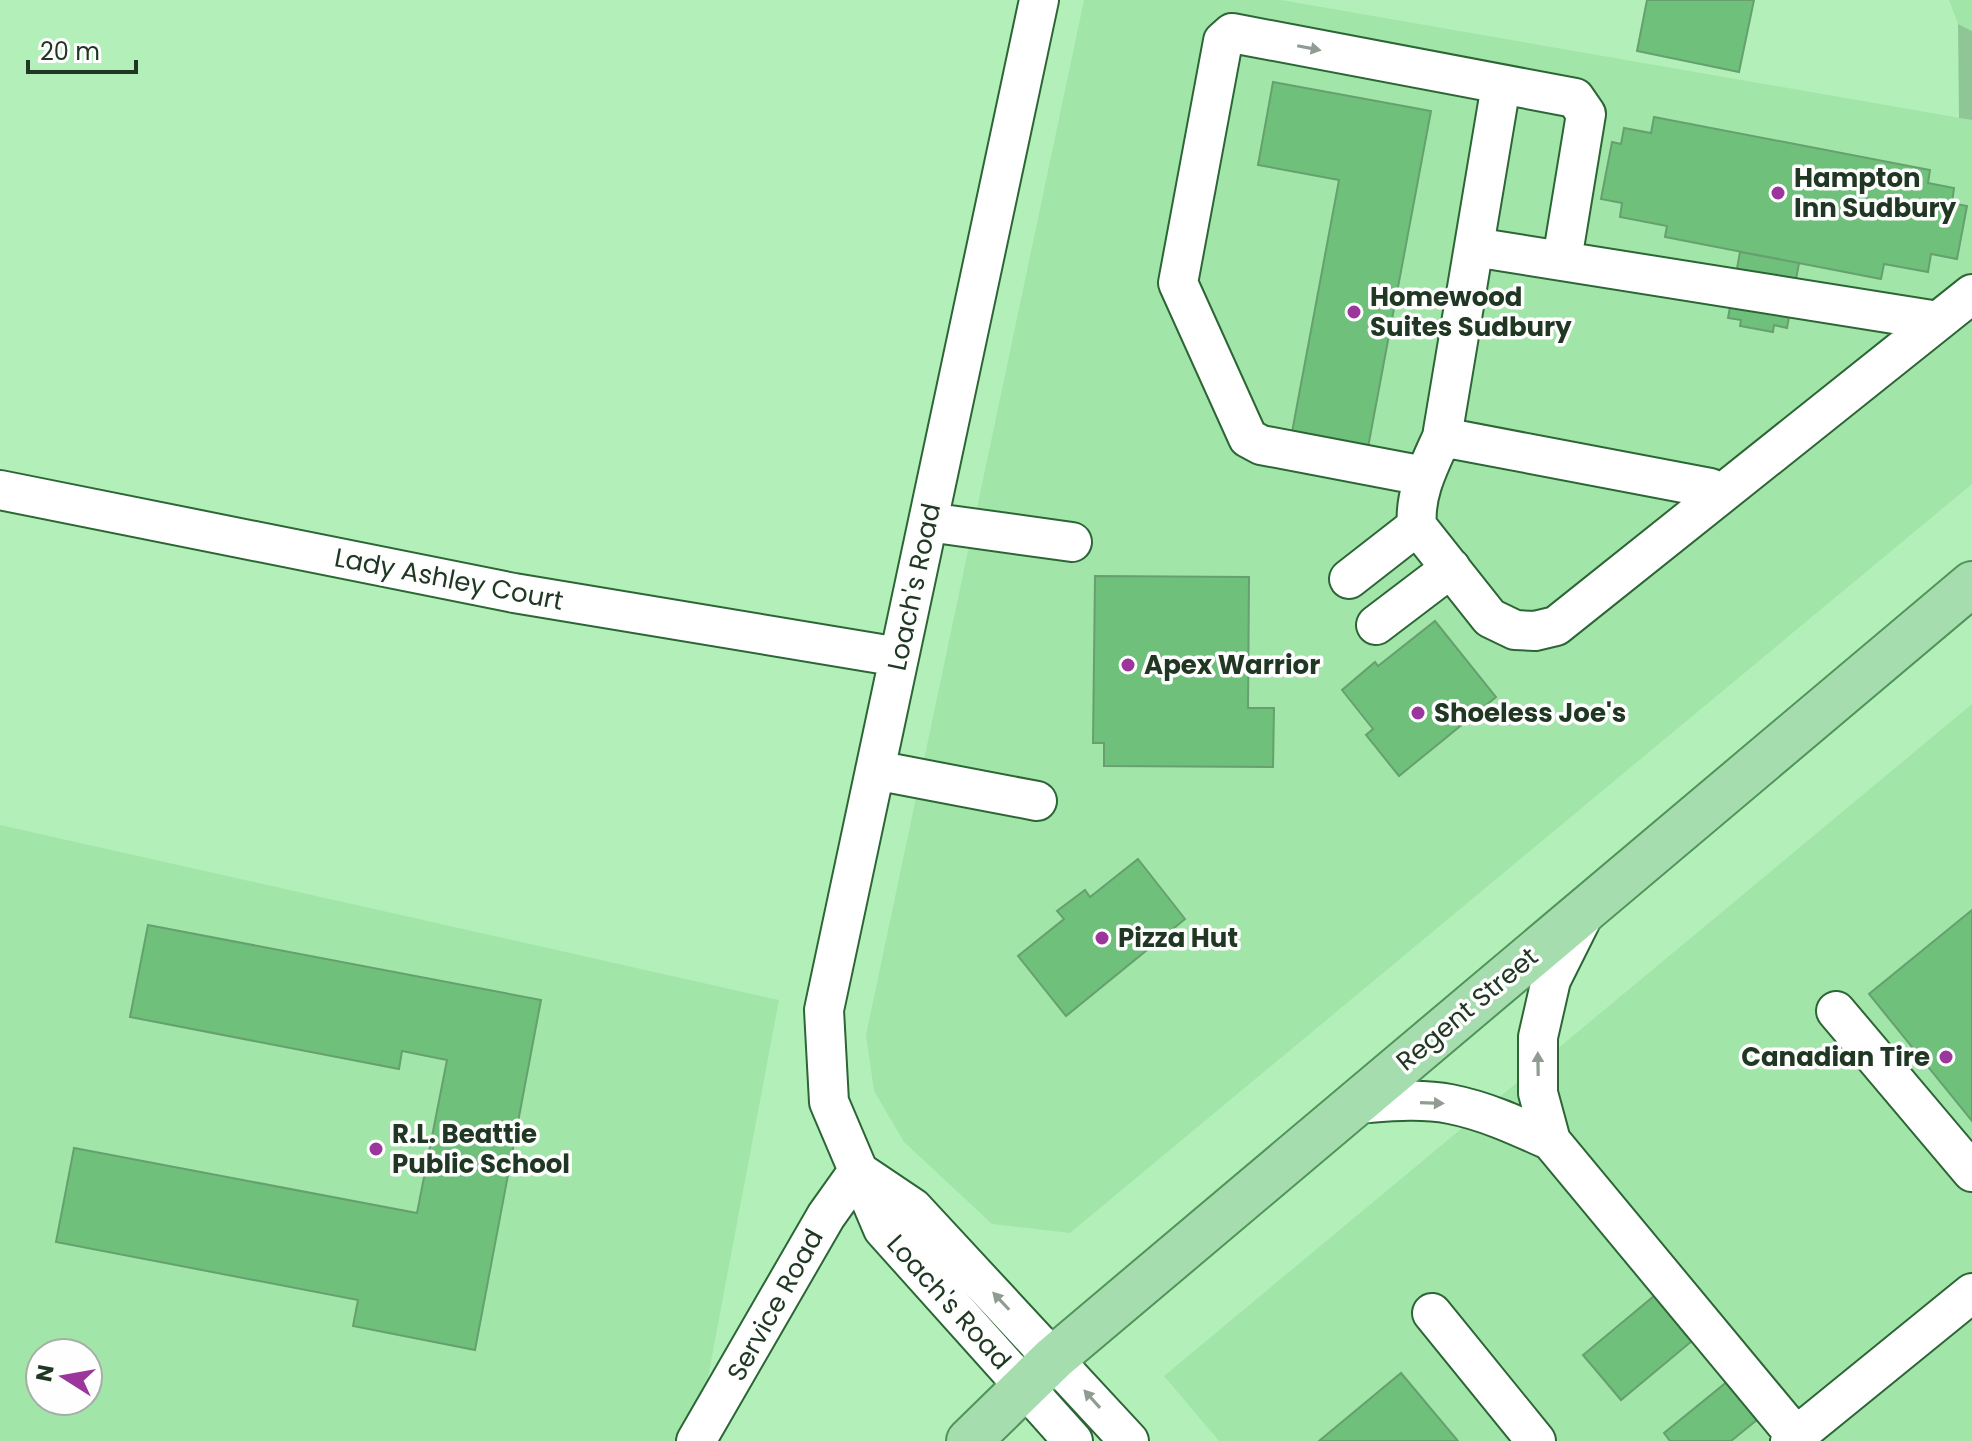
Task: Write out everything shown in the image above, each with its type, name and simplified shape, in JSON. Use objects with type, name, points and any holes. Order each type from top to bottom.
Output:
[{"type":"main road","name":"Regent Street","points":[[969,1441],[1039,1372],[1972,584]]},
{"type":"street","name":"Loach's Road","points":[[1039,0],[824,1010],[829,1102],[858,1171],[913,1208],[1039,1372]]},
{"type":"street","points":[[1424,476],[1261,445],[1248,438],[1178,283],[1223,41],[1232,33],[1575,98],[1586,114],[1562,260]]},
{"type":"street","points":[[1501,85],[1442,437],[1424,476],[1416,511],[1417,526],[1490,618],[1515,630],[1535,631],[1556,626],[1972,294]]},
{"type":"street","points":[[1474,247],[1938,321]]},
{"type":"street","points":[[1442,437],[1710,488],[1716,498]]},
{"type":"street","name":"Lady Ashley Court","points":[[0,490],[514,593],[899,657]]},
{"type":"street","points":[[928,522],[1072,542]]},
{"type":"street","points":[[1349,579],[1417,526]]},
{"type":"street","points":[[1376,625],[1451,568]]},
{"type":"street","points":[[875,770],[1037,801]]},
{"type":"street","points":[[1586,909],[1551,980],[1538,1037],[1538,1093],[1551,1141],[1795,1439],[1972,1293]]},
{"type":"street","points":[[1836,1011],[1972,1172]]},
{"type":"street","points":[[1354,1104],[1448,1104],[1497,1116],[1551,1141]]},
{"type":"street","name":"Service Road","points":[[696,1441],[826,1216],[858,1171]]},
{"type":"street","points":[[1432,1313],[1536,1441]]},
{"type":"street","points":[[1039,1372],[1073,1441]]},
{"type":"street","points":[[1039,1372],[1129,1441]]},
{"type":"shaded area","points":[[1084,0],[1281,0],[1972,120],[1972,484],[1070,1233],[992,1224],[904,1142],[874,1091],[866,1035]]},
{"type":"shaded area","points":[[1949,0],[1972,0],[1972,31],[1958,24]]},
{"type":"shaded area","points":[[1958,24],[1972,31],[1972,120],[1959,118]]},
{"type":"shaded area","points":[[1972,704],[1972,1441],[1219,1441],[1164,1376]]},
{"type":"shaded area","name":"R.L. Beattie Public School","points":[[0,825],[779,1000],[696,1441],[0,1441]]},
{"type":"building","points":[[1647,0],[1754,0],[1739,72],[1637,51]]},
{"type":"building","name":"Homewood Suites Sudbury","points":[[1273,82],[1431,111],[1366,458],[1290,443],[1339,180],[1258,165]]},
{"type":"building","name":"Hampton Inn Sudbury","points":[[1654,117],[1930,170],[1928,183],[1954,188],[1952,203],[1967,206],[1957,259],[1931,254],[1928,272],[1884,264],[1881,279],[1665,237],[1667,226],[1620,217],[1622,203],[1601,199],[1612,142],[1621,144],[1624,128],[1651,133]]},
{"type":"building","points":[[1740,252],[1799,263],[1787,328],[1774,325],[1773,332],[1740,326],[1741,320],[1728,318]]},
{"type":"building","points":[[1095,576],[1249,577],[1248,708],[1274,708],[1273,767],[1104,766],[1104,743],[1093,743]]},
{"type":"building","name":"Shoeless Joe's","points":[[1435,621],[1496,697],[1399,776],[1366,735],[1373,729],[1342,690],[1375,662],[1378,666]]},
{"type":"building","name":"Pizza Hut","points":[[1138,859],[1185,919],[1066,1016],[1018,956],[1064,919],[1057,911],[1085,890],[1090,897]]},
{"type":"building","name":"Canadian Tire","points":[[1972,910],[1972,1121],[1869,994]]},
{"type":"building","points":[[148,925],[541,1000],[475,1350],[353,1326],[358,1300],[56,1242],[74,1148],[417,1213],[447,1060],[402,1051],[399,1069],[130,1017]]},
{"type":"building","points":[[1660,1291],[1698,1336],[1621,1400],[1583,1355]]},
{"type":"building","points":[[1401,1373],[1458,1441],[1319,1441]]},
{"type":"building","points":[[1728,1381],[1758,1419],[1731,1441],[1670,1441],[1664,1433]]},
{"type":"place","name":"Hampton Inn Sudbury","points":[[1778,193]]},
{"type":"place","name":"Homewood Suites Sudbury","points":[[1354,312]]},
{"type":"place","name":"Apex Warrior","points":[[1128,665]]},
{"type":"place","name":"Shoeless Joe's","points":[[1418,713]]},
{"type":"place","name":"Pizza Hut","points":[[1102,938]]},
{"type":"place","name":"Canadian Tire","points":[[1946,1057]]},
{"type":"place","name":"R.L. Beattie Public School","points":[[376,1149]]}]
